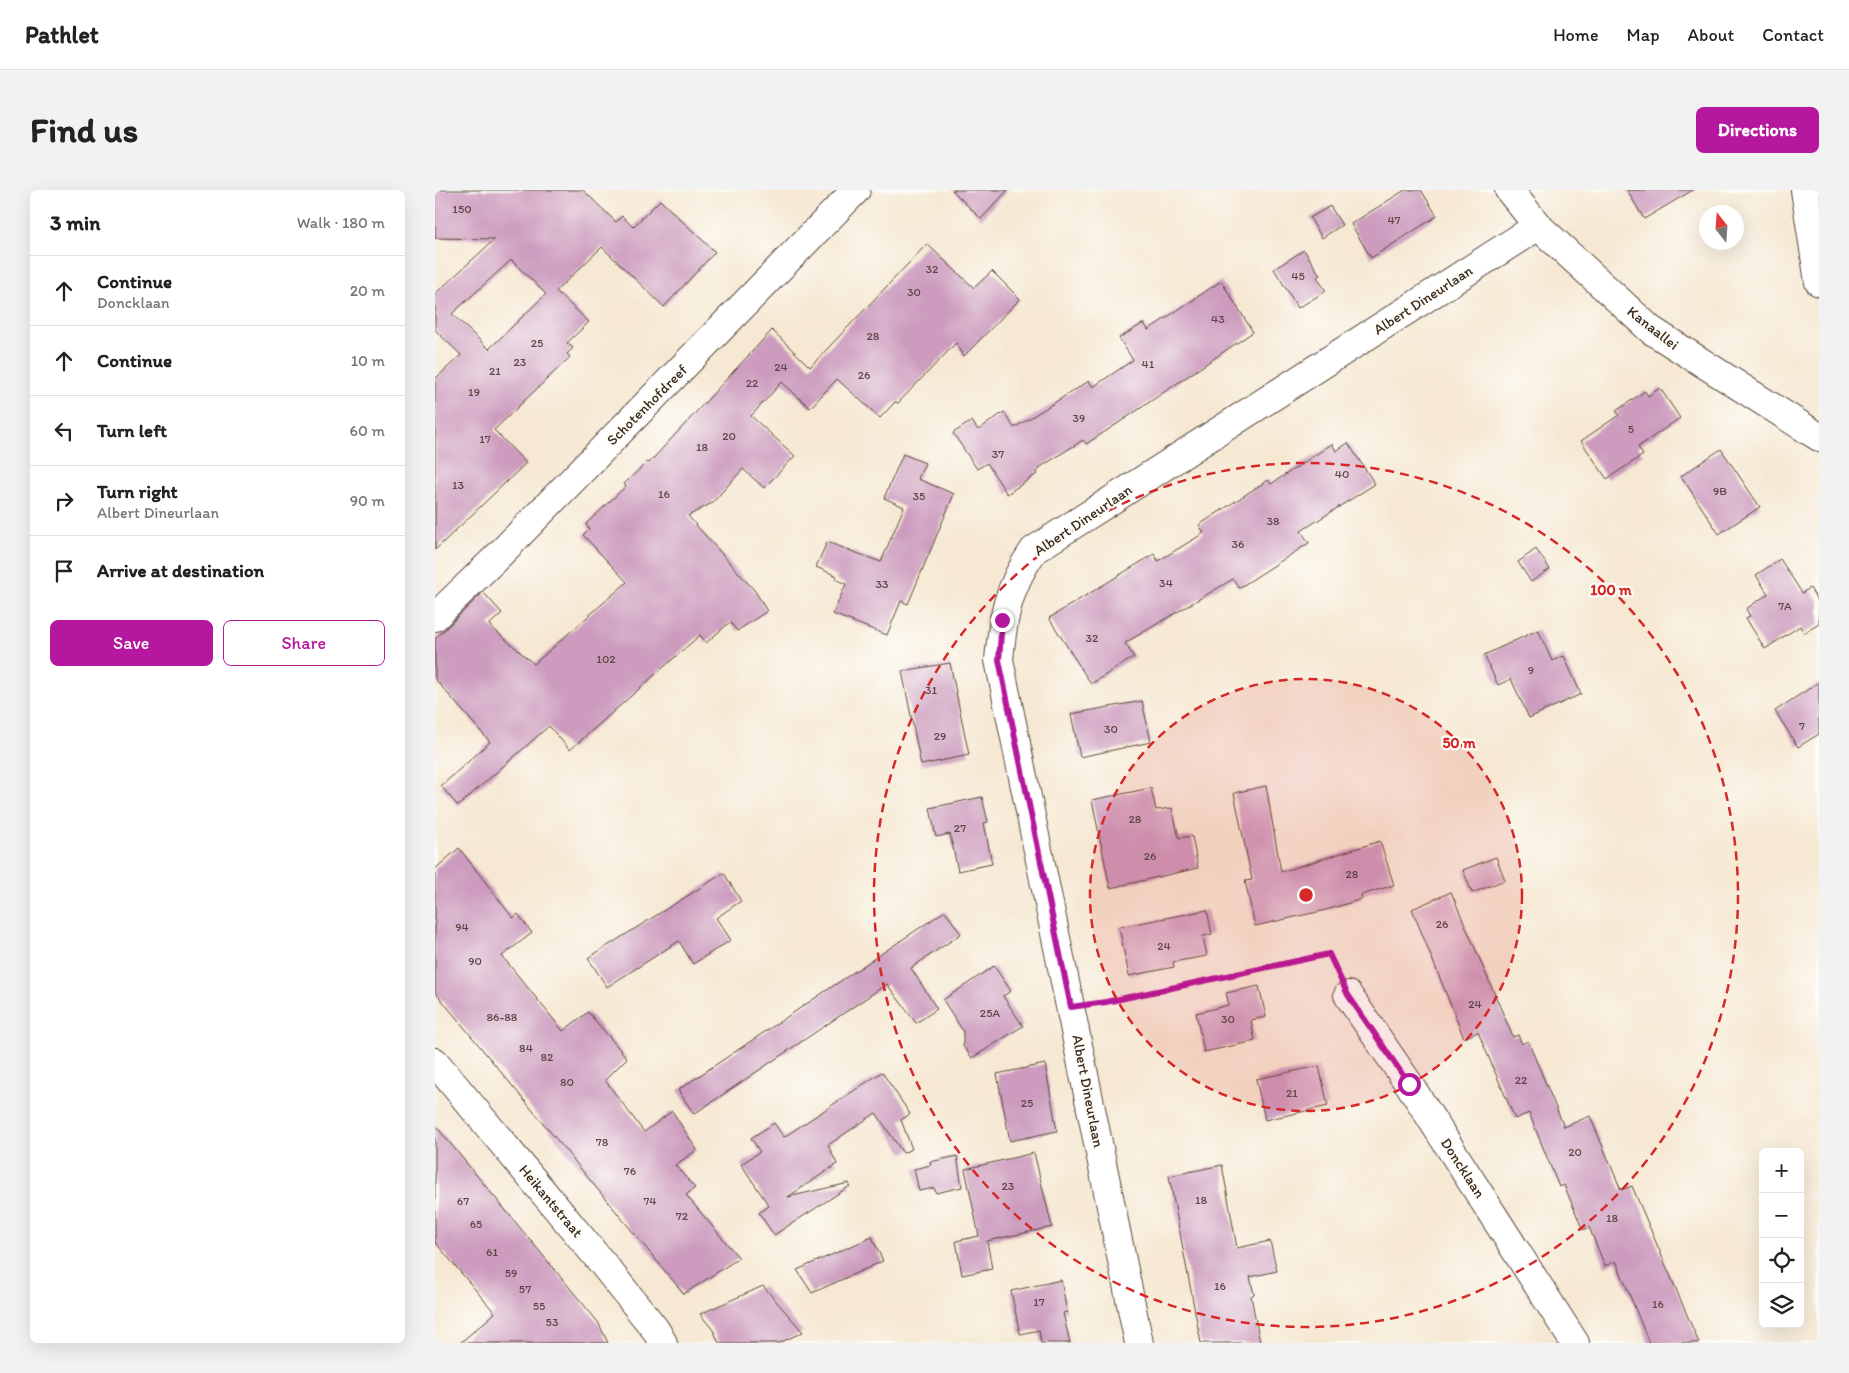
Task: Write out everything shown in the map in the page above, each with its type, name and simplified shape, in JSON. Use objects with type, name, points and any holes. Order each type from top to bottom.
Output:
[{"type":"street","name":"Schotenhofdreef","points":[[435,617],[520,534],[856,190]]},
{"type":"street","name":"Kanaallei","points":[[1509,190],[1538,226],[1651,330],[1819,437]]},
{"type":"street","points":[[1805,190],[1819,282]]},
{"type":"street","name":"Albert Dineurlaan","points":[[1139,1343],[999,660],[1002,620],[1021,568],[1034,550],[1538,226]]},
{"type":"street","name":"Doncklaan","points":[[1348,995],[1409,1084],[1575,1343]]},
{"type":"street","name":"Heikantstraat","points":[[435,1062],[603,1264],[655,1329],[663,1343]]},
{"type":"path","points":[[1071,1007],[1106,1002],[1329,954],[1348,995]]},
{"type":"building","points":[[435,190],[583,190],[616,222],[622,216],[633,227],[660,200],[715,252],[664,307],[602,247],[556,291],[589,322],[567,343],[573,348],[567,354],[570,357],[494,430],[526,463],[435,550],[435,379],[461,355],[435,330],[435,294],[495,239],[435,238]],"holes":[[[511,260],[546,294],[489,349],[452,314]]]},
{"type":"building","points":[[952,190],[1008,190],[981,219]]},
{"type":"building","points":[[1405,190],[1421,190],[1437,216],[1371,258],[1351,224]]},
{"type":"building","points":[[1627,190],[1693,190],[1644,219]]},
{"type":"building","points":[[1330,206],[1342,225],[1322,238],[1310,218]]},
{"type":"building","points":[[927,244],[974,288],[992,271],[1020,299],[964,356],[956,343],[898,403],[895,402],[880,418],[837,379],[810,408],[782,382],[751,416],[795,456],[764,488],[743,469],[712,503],[688,516],[755,591],[767,611],[737,631],[730,622],[706,643],[700,635],[570,750],[549,726],[458,806],[441,786],[490,742],[435,679],[435,639],[483,592],[502,613],[489,625],[534,664],[627,582],[583,535],[589,529],[586,524],[626,486],[624,484],[647,462],[649,463],[772,330],[810,367]]},
{"type":"building","points":[[1304,250],[1320,275],[1317,277],[1326,291],[1298,308],[1274,269]]},
{"type":"building","points":[[1221,281],[1253,332],[1086,444],[1083,440],[1039,468],[1036,472],[1037,474],[1007,494],[987,463],[977,469],[953,433],[972,421],[978,430],[1004,412],[1014,428],[1089,381],[1093,387],[1133,360],[1119,338],[1144,323],[1148,330]]},
{"type":"building","points":[[1660,388],[1680,418],[1638,447],[1643,455],[1607,479],[1581,441],[1619,415],[1616,411],[1645,391],[1648,396]]},
{"type":"building","points":[[1348,443],[1375,484],[1301,531],[1309,543],[1239,588],[1233,579],[1125,643],[1134,657],[1091,684],[1049,618],[1154,554],[1158,561],[1204,533],[1199,525],[1268,480],[1271,484],[1332,444],[1336,451]]},
{"type":"building","points":[[1721,449],[1760,507],[1719,534],[1681,476]]},
{"type":"building","points":[[903,454],[925,463],[918,479],[954,494],[908,604],[901,601],[887,635],[833,614],[846,584],[835,579],[837,576],[816,567],[827,542],[881,562],[904,507],[884,498]]},
{"type":"building","points":[[1536,549],[1550,569],[1531,582],[1518,562]]},
{"type":"building","points":[[1780,559],[1802,593],[1810,588],[1819,603],[1819,624],[1804,633],[1800,626],[1765,649],[1746,618],[1750,616],[1746,609],[1768,594],[1756,575]]},
{"type":"building","points":[[1538,630],[1552,661],[1564,656],[1581,694],[1529,718],[1511,679],[1498,685],[1484,655]]},
{"type":"building","points":[[950,663],[969,755],[921,765],[902,671]]},
{"type":"building","points":[[1819,682],[1819,734],[1798,747],[1775,711]]},
{"type":"building","points":[[1142,701],[1151,742],[1080,757],[1071,714]]},
{"type":"building","points":[[1266,786],[1281,872],[1380,841],[1394,885],[1361,895],[1362,899],[1326,910],[1255,926],[1245,881],[1252,880],[1234,793]]},
{"type":"building","points":[[1151,788],[1156,810],[1172,808],[1179,838],[1192,836],[1198,868],[1110,888],[1092,800]]},
{"type":"building","points":[[982,797],[988,822],[984,823],[992,864],[958,871],[950,834],[936,837],[930,808]]},
{"type":"building","points":[[459,848],[513,918],[518,914],[532,933],[502,956],[563,1031],[588,1012],[627,1058],[605,1080],[644,1132],[672,1111],[697,1150],[675,1165],[695,1188],[686,1195],[739,1258],[684,1294],[435,992],[435,869]]},
{"type":"building","points":[[1496,857],[1505,880],[1472,893],[1463,870]]},
{"type":"building","points":[[724,873],[741,901],[716,918],[731,940],[693,964],[679,941],[607,987],[588,958]]},
{"type":"building","points":[[1451,892],[1513,1037],[1518,1035],[1522,1044],[1528,1041],[1564,1127],[1590,1116],[1621,1190],[1632,1186],[1699,1343],[1649,1343],[1616,1261],[1605,1266],[1589,1227],[1583,1230],[1564,1185],[1559,1187],[1529,1113],[1515,1119],[1478,1032],[1464,1038],[1412,909]]},
{"type":"building","points":[[1207,910],[1212,934],[1203,936],[1207,956],[1173,962],[1174,967],[1129,976],[1119,927]]},
{"type":"building","points":[[945,911],[961,934],[911,968],[937,1009],[916,1023],[887,984],[694,1114],[678,1090]]},
{"type":"building","points":[[994,966],[1011,991],[1003,996],[1023,1026],[972,1058],[963,1046],[963,1031],[943,1000]]},
{"type":"building","points":[[1259,986],[1266,1017],[1251,1020],[1255,1041],[1204,1052],[1196,1013],[1229,1005],[1226,993]]},
{"type":"building","points":[[1045,1064],[1057,1131],[1010,1141],[997,1074]]},
{"type":"building","points":[[1319,1066],[1328,1106],[1265,1120],[1256,1079]]},
{"type":"building","points":[[882,1072],[910,1114],[901,1120],[912,1149],[903,1153],[876,1113],[828,1145],[837,1164],[788,1197],[849,1183],[850,1186],[774,1235],[759,1213],[769,1206],[741,1164],[760,1152],[751,1138],[774,1123],[784,1137]]},
{"type":"building","points":[[435,1125],[598,1322],[608,1343],[460,1343],[495,1313],[435,1242]]},
{"type":"building","points":[[1034,1153],[1052,1227],[987,1241],[992,1269],[962,1275],[956,1241],[979,1236],[965,1169]]},
{"type":"building","points":[[957,1156],[962,1187],[936,1193],[934,1188],[919,1191],[914,1169],[931,1165],[930,1162]]},
{"type":"building","points":[[1222,1165],[1237,1248],[1270,1241],[1277,1271],[1250,1277],[1254,1294],[1251,1296],[1260,1343],[1201,1343],[1169,1176]]},
{"type":"building","points":[[872,1237],[883,1261],[812,1293],[797,1270]]},
{"type":"building","points":[[1061,1280],[1067,1312],[1063,1313],[1070,1343],[1041,1343],[1039,1330],[1020,1334],[1011,1291]]},
{"type":"building","points":[[763,1286],[803,1332],[779,1343],[719,1343],[713,1330],[700,1314]]},
{"type":"route","points":[[1002,620],[999,660],[1071,1007],[1106,1002],[1329,954],[1348,995],[1409,1084]]}]
